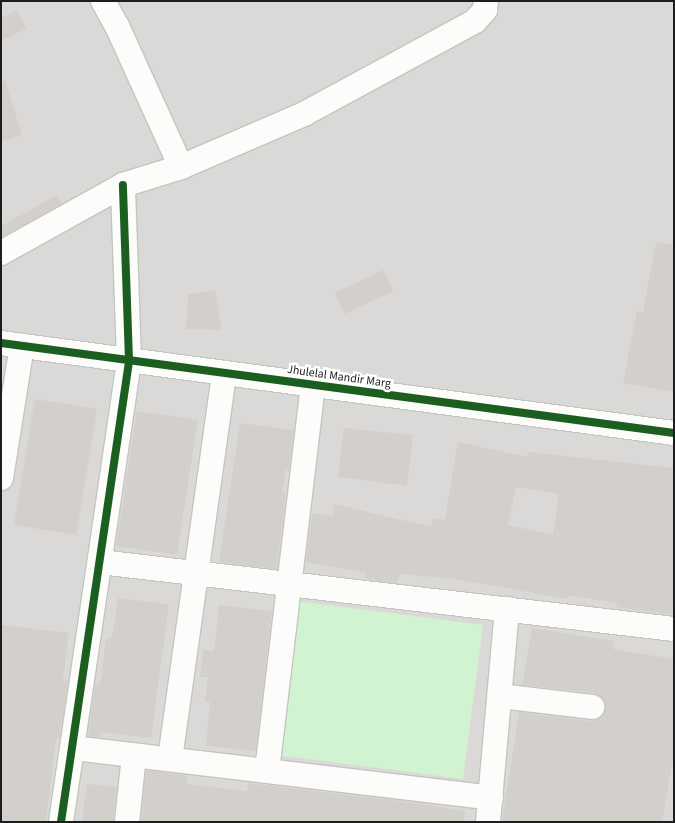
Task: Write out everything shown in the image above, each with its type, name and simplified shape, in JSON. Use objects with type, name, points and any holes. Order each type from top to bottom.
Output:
[{"type":"street","points":[[102,1],[117,26],[181,166]]},
{"type":"street","points":[[1,253],[122,186],[181,166],[304,114],[475,21],[485,10],[486,1]]},
{"type":"street","points":[[61,822],[74,748],[129,360],[122,186]]},
{"type":"street","points":[[1,478],[12,344]]},
{"type":"street","name":"Jhulelal Mandir Marg","points":[[12,344],[674,433]]},
{"type":"street","points":[[170,759],[224,373]]},
{"type":"street","points":[[267,771],[313,385]]},
{"type":"street","points":[[100,562],[674,629]]},
{"type":"street","points":[[488,822],[507,609]]},
{"type":"street","points":[[500,696],[592,708]]},
{"type":"street","points":[[74,748],[491,798]]},
{"type":"street","points":[[127,822],[134,755]]},
{"type":"shaded area","points":[[1,1],[674,1],[674,822],[1,822]]},
{"type":"green space","points":[[297,601],[483,625],[463,779],[277,755]]},
{"type":"building","points":[[17,10],[26,29],[1,41],[1,18]]},
{"type":"building","points":[[5,80],[22,135],[1,141],[1,81]]},
{"type":"building","points":[[57,195],[62,204],[1,237],[1,226]]},
{"type":"building","points":[[656,242],[674,245],[674,392],[623,383],[637,311],[643,312]]},
{"type":"building","points":[[383,270],[393,291],[345,314],[335,293]]},
{"type":"building","points":[[215,290],[222,330],[186,329],[188,294]]},
{"type":"building","points":[[35,399],[97,409],[76,535],[14,525]]},
{"type":"building","points":[[137,411],[198,420],[177,555],[116,546]]},
{"type":"building","points":[[240,423],[294,430],[289,470],[286,470],[282,492],[286,493],[277,569],[219,562]]},
{"type":"building","points":[[344,428],[413,435],[407,486],[338,477]]},
{"type":"building","points":[[458,442],[528,457],[528,452],[674,468],[674,615],[616,607],[617,603],[568,595],[568,599],[454,579],[400,574],[397,583],[378,581],[365,578],[366,573],[306,562],[312,513],[333,516],[334,504],[432,527],[433,518],[445,520]],"holes":[[[516,487],[559,494],[553,535],[508,525]]]},
{"type":"building","points":[[118,598],[169,604],[151,738],[101,732],[100,737],[88,736],[95,684],[100,685],[106,638],[112,638]]},
{"type":"building","points":[[219,605],[272,611],[256,751],[206,746],[210,702],[205,702],[208,677],[200,677],[203,650],[214,651]]},
{"type":"building","points":[[1,625],[69,633],[63,681],[68,681],[59,739],[56,738],[46,822],[1,822]]},
{"type":"building","points":[[532,628],[614,641],[613,649],[674,659],[674,753],[662,822],[502,822],[519,712],[591,721],[598,719],[606,709],[604,701],[594,693],[522,685]]},
{"type":"building","points":[[146,770],[188,776],[187,784],[247,791],[248,783],[409,802],[465,811],[464,822],[141,822]]},
{"type":"building","points":[[87,784],[117,787],[113,822],[82,822]]},
{"type":"cycle path","points":[[61,822],[129,360],[123,185]]},
{"type":"cycle path","points":[[1,343],[674,433]]}]
